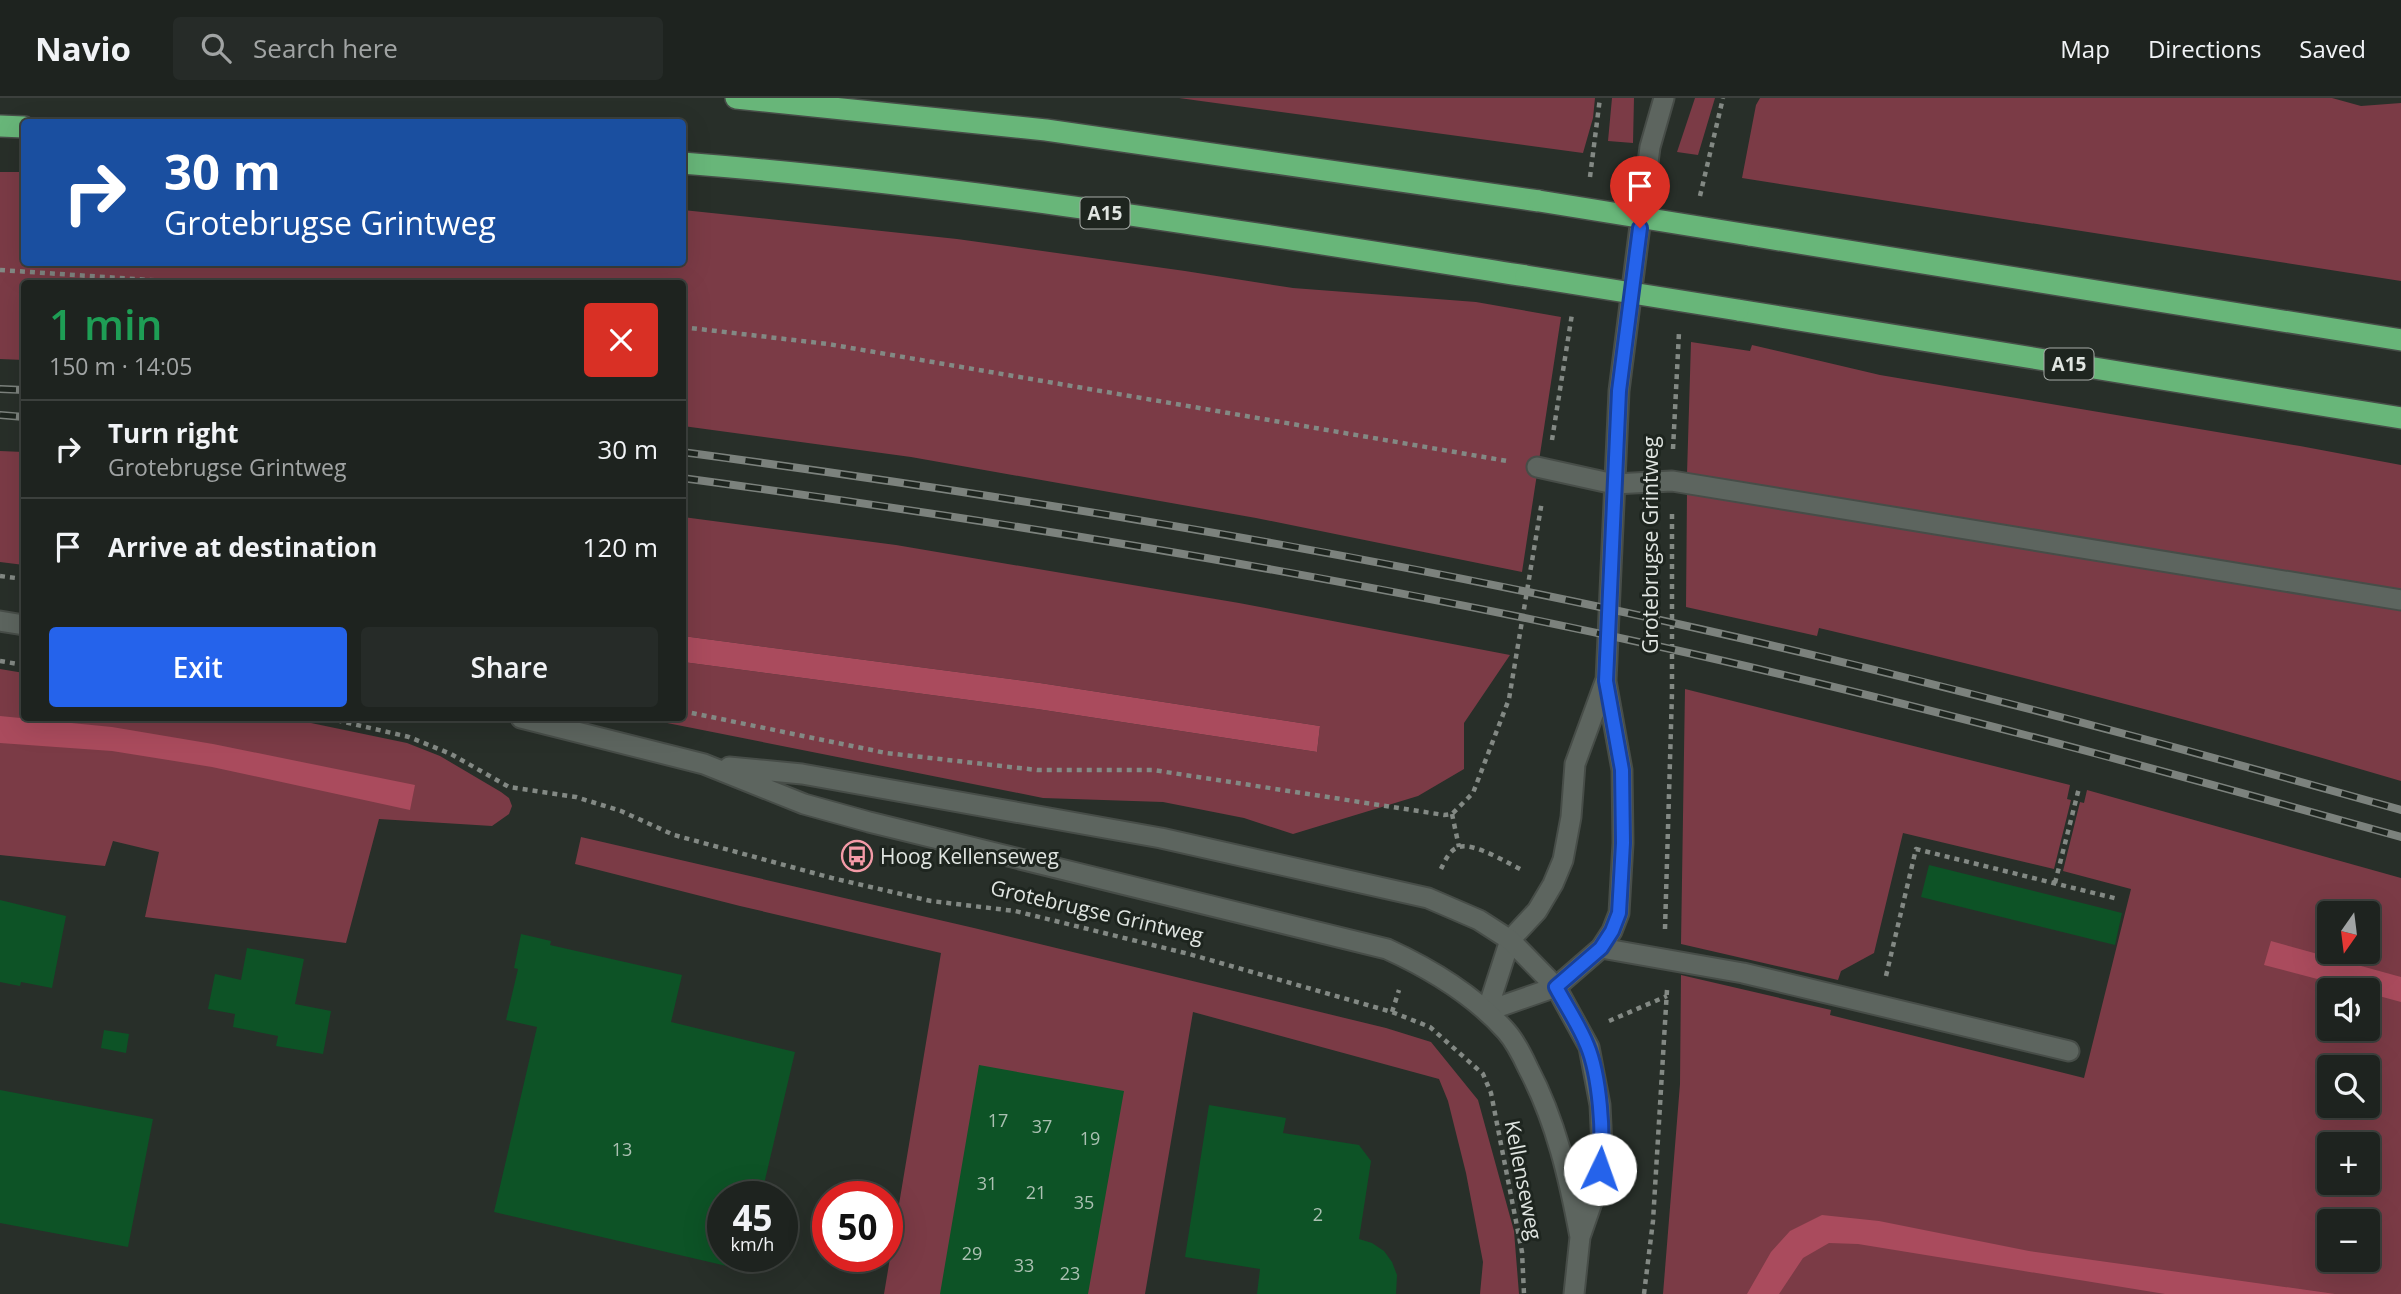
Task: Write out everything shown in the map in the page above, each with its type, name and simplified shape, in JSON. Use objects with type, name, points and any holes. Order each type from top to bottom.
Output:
[{"type":"highway","points":[[736,98],[1046,130],[1539,201],[2401,340]]},
{"type":"highway","points":[[0,126],[21,127]]},
{"type":"highway","name":"A15","points":[[686,163],[765,169],[975,194],[1270,236],[2401,418]]},
{"type":"main road","name":"Grotebrugse Grintweg","points":[[1488,1011],[1556,987],[1601,948],[1619,913],[1623,843],[1622,770],[1606,681],[1619,391],[1650,147],[1664,98]]},
{"type":"main road","points":[[1537,467],[1615,484],[1672,481],[2401,600]]},
{"type":"main road","points":[[0,621],[21,624]]},
{"type":"main road","name":"Grotebrugse Grintweg","points":[[1488,1011],[1510,940],[1537,911],[1563,860],[1571,817],[1575,764],[1606,681]]},
{"type":"main road","name":"Grotebrugse Grintweg","points":[[533,721],[704,764],[804,804],[869,822],[1387,949],[1450,982],[1488,1011]]},
{"type":"main road","name":"Grotebrugse Grintweg","points":[[704,764],[802,774],[1161,838],[1428,898],[1479,920],[1510,940]]},
{"type":"main road","points":[[1510,940],[1556,987],[1588,1048],[1600,1105],[1600,1169],[1597,1188],[1580,1237],[1574,1294]]},
{"type":"main road","points":[[1601,948],[1743,973],[2069,1051]]},
{"type":"main road","points":[[1488,1011],[1508,1033],[1539,1089],[1560,1147],[1580,1237]]},
{"type":"path","points":[[1698,202],[1723,98]]},
{"type":"path","points":[[0,270],[149,280]]},
{"type":"path","points":[[686,327],[828,344],[1473,454]]},
{"type":"path","name":"Grotebrugse Grintweg","points":[[1644,1294],[1653,1221],[1667,996],[1665,935],[1672,693],[1672,481],[1679,331]]},
{"type":"path","points":[[0,576],[21,579]]},
{"type":"path","points":[[0,662],[21,665]]},
{"type":"path","points":[[686,712],[886,753],[1037,770],[1153,770],[1444,815],[1452,814],[1459,847]]},
{"type":"path","name":"Grotebrugse Grintweg","points":[[340,721],[409,737],[451,754],[509,787],[576,797],[621,811],[674,835],[832,878],[931,901],[1015,911],[1189,954],[1392,1012],[1430,1027],[1483,1074]]},
{"type":"path","points":[[2055,883],[2079,788]]},
{"type":"path","points":[[1878,1006],[1916,849],[2118,899]]},
{"type":"path","name":"Kellenseweg","points":[[1483,1074],[1490,1093],[1522,1252],[1524,1294]]},
{"type":"shaded area","points":[[1179,98],[1595,98],[1593,118],[1583,153]]},
{"type":"shaded area","points":[[1612,98],[1634,98],[1633,143],[1608,141]]},
{"type":"shaded area","points":[[1695,98],[1715,98],[1698,155],[1677,152]]},
{"type":"shaded area","points":[[1760,98],[2332,98],[2361,106],[2401,103],[2401,281],[1742,178],[1756,105]]},
{"type":"shaded area","points":[[0,172],[21,172],[21,266],[686,266],[686,210],[957,239],[1293,288],[1476,302],[1561,317],[1522,572],[1256,518],[911,457],[686,426],[686,280],[21,280],[21,360],[0,359]]},
{"type":"shaded area","points":[[1691,342],[1750,351],[1752,345],[1880,375],[2401,465],[2401,593],[1687,474]]},
{"type":"shaded area","points":[[0,451],[21,452],[21,565],[0,562]]},
{"type":"shaded area","points":[[1687,492],[2401,608],[2401,781],[2184,720],[1892,645],[1819,628],[1817,636],[1686,607]]},
{"type":"shaded area","points":[[686,517],[896,545],[1239,603],[1510,655],[1464,723],[1464,769],[1418,796],[1293,834],[1244,818],[1163,802],[1043,798],[657,721],[686,721],[686,662],[1037,709],[1317,752],[1320,726],[1040,683],[686,636]]},
{"type":"shaded area","points":[[686,636],[1040,683],[1320,726],[1317,752],[1037,709],[686,662]]},
{"type":"shaded area","points":[[0,669],[21,672],[21,721],[301,721],[407,743],[440,756],[501,792],[509,798],[512,806],[509,814],[492,826],[379,819],[346,943],[145,917],[159,852],[113,841],[105,866],[0,855]]},
{"type":"shaded area","points":[[1685,689],[2070,785],[2067,799],[2071,800],[2054,869],[1903,833],[1874,953],[1841,971],[1838,980],[1681,944]]},
{"type":"shaded area","points":[[0,716],[21,718],[21,721],[112,727],[213,744],[415,785],[410,810],[212,767],[112,751],[0,743]]},
{"type":"shaded area","points":[[2087,790],[2401,878],[2401,1294],[1663,1294],[1680,1084],[1681,975],[1831,1010],[1830,1015],[2084,1078],[2131,889],[2063,871],[2080,802],[2084,803]]},
{"type":"shaded area","points":[[581,837],[974,928],[1386,1028],[1431,1042],[1478,1100],[1514,1231],[1519,1294],[1480,1294],[1483,1262],[1466,1173],[1448,1101],[1439,1079],[1193,1012],[1145,1294],[884,1294],[888,1272],[903,1272],[903,1181],[941,953],[575,864]]},
{"type":"shaded area","points":[[2271,941],[2317,954],[2317,964],[2354,964],[2401,977],[2401,1002],[2380,996],[2380,978],[2317,979],[2264,965]]},
{"type":"shaded area","points":[[1822,1215],[1879,1221],[2029,1251],[2335,1294],[2165,1294],[1858,1244],[1829,1243],[1803,1258],[1779,1294],[1747,1294],[1771,1252],[1790,1231]]},
{"type":"building","points":[[1929,865],[2122,913],[2115,945],[1921,897]]},
{"type":"building","points":[[0,900],[66,916],[52,988],[21,982],[20,986],[0,982]]},
{"type":"building","points":[[521,934],[551,941],[550,945],[682,975],[671,1022],[795,1052],[765,1181],[707,1181],[707,1261],[494,1212],[537,1027],[506,1020],[518,969],[514,968]]},
{"type":"building","points":[[247,948],[304,959],[295,1004],[331,1011],[323,1054],[276,1046],[278,1036],[233,1027],[235,1014],[208,1009],[215,974],[241,980]]},
{"type":"building","points":[[104,1030],[129,1034],[126,1053],[101,1048]]},
{"type":"building","points":[[979,1065],[1124,1091],[1088,1294],[940,1294]]},
{"type":"building","points":[[0,1090],[153,1119],[128,1247],[0,1223]]},
{"type":"building","points":[[1209,1105],[1286,1118],[1283,1133],[1359,1145],[1371,1161],[1359,1239],[1384,1251],[1392,1262],[1397,1275],[1396,1294],[1257,1294],[1260,1269],[1185,1257]]},
{"type":"railway","points":[[0,389],[21,390]]},
{"type":"railway","points":[[0,415],[21,417]]},
{"type":"railway","points":[[686,453],[1198,530],[1582,603],[1969,693],[2401,810]]},
{"type":"railway","points":[[686,479],[1171,552],[1536,620],[1751,667],[1937,712],[2401,837]]},
{"type":"place","name":"Hoog Kellenseweg","points":[[857,856]]},
{"type":"route","points":[[1600,1169],[1600,1105],[1588,1048],[1556,987],[1601,948],[1619,913],[1623,843],[1622,770],[1606,681],[1619,391],[1640,228]]}]
